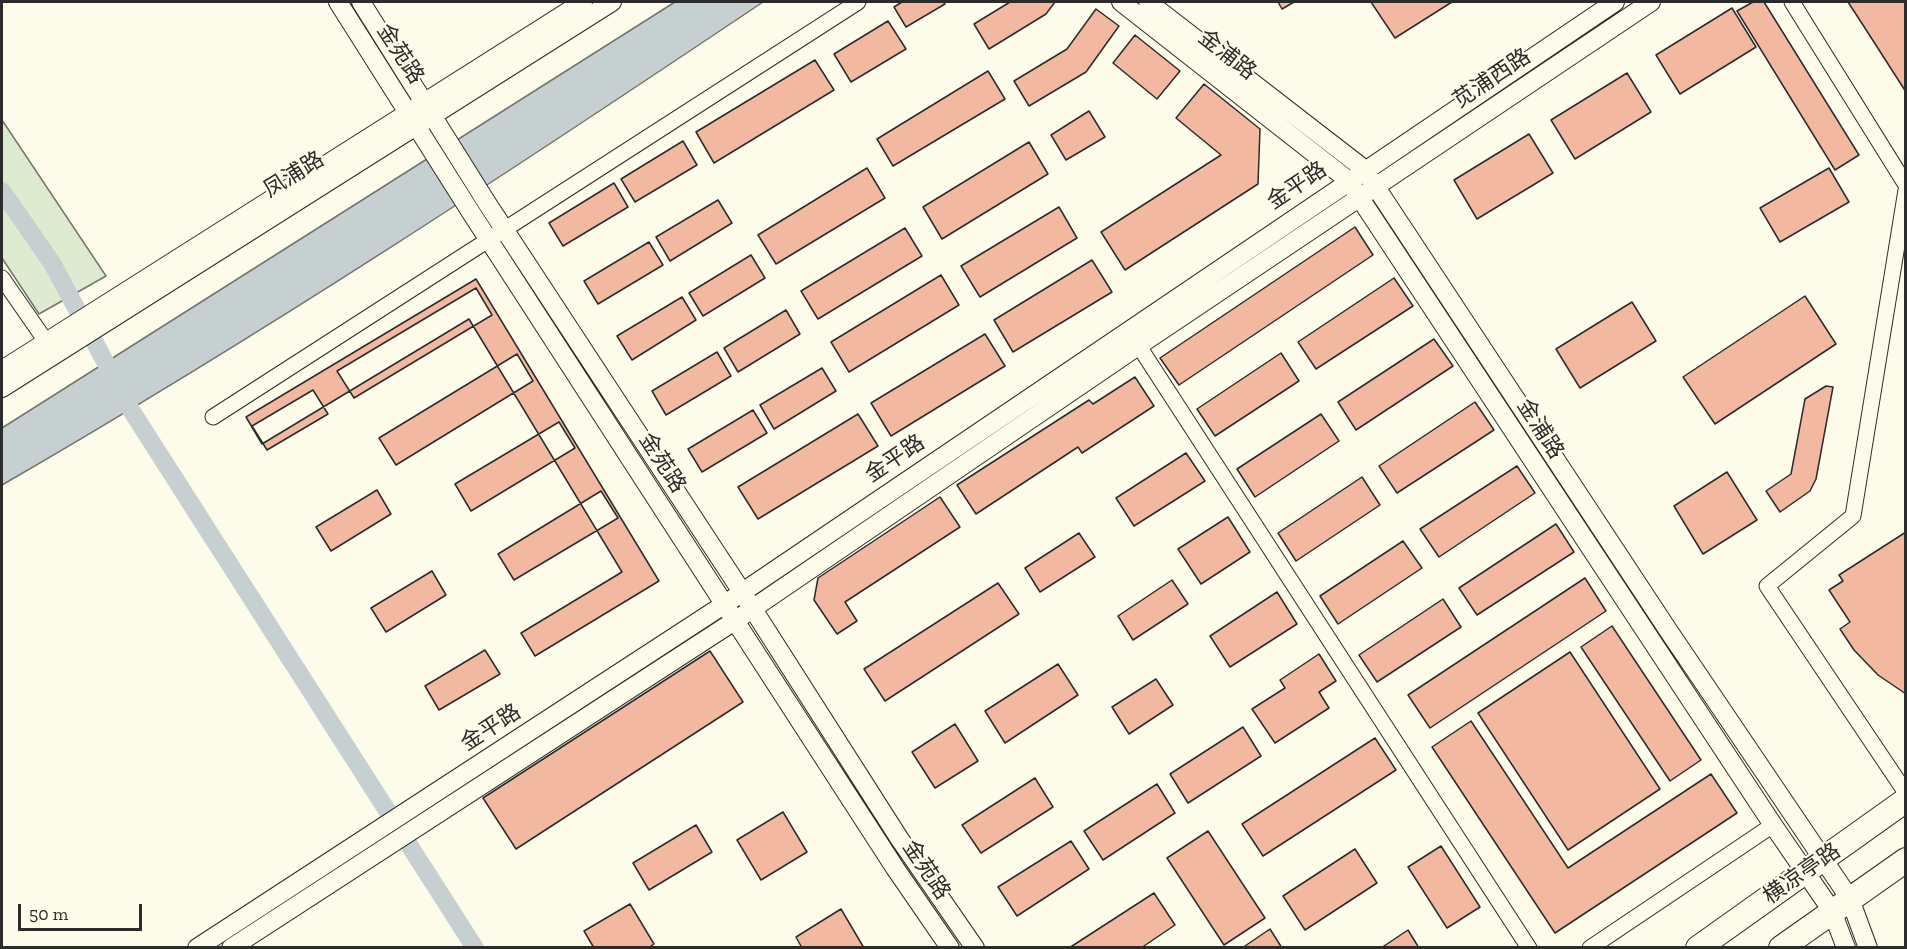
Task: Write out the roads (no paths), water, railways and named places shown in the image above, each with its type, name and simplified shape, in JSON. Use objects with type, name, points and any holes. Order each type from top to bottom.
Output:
[{"type":"main road","name":"横凉亭路","points":[[1698,948],[1905,800]]},
{"type":"main road","points":[[1781,948],[1905,860]]},
{"type":"street","name":"金苑路","points":[[338,2],[420,114],[442,148],[470,211],[895,868],[950,948]]},
{"type":"street","name":"金苑路","points":[[361,2],[420,114]]},
{"type":"street","name":"凤浦路","points":[[420,114],[583,2]]},
{"type":"street","name":"凤浦路","points":[[2,388],[51,348],[420,114],[612,2]]},
{"type":"street","points":[[213,417],[858,2]]},
{"type":"street","name":"金浦路","points":[[1120,2],[1348,180],[1773,825],[1814,866]]},
{"type":"street","name":"金浦路","points":[[1148,2],[1364,169],[1662,620],[1814,866],[1868,948]]},
{"type":"street","name":"金平路","points":[[197,948],[725,604],[1364,169],[1615,2]]},
{"type":"street","name":"苋浦西路","points":[[1359,196],[1651,2]]},
{"type":"street","points":[[1792,2],[1905,184]]},
{"type":"street","points":[[442,148],[487,203],[742,592],[899,838],[975,948]]},
{"type":"street","points":[[1905,190],[1852,516],[1767,586],[1905,793]]},
{"type":"street","name":"金平路","points":[[231,948],[753,609],[1359,196]]},
{"type":"street","points":[[2,278],[51,348]]},
{"type":"street","points":[[1128,330],[1529,948]]},
{"type":"street","name":"凤浦路","points":[[2,370],[51,348]]},
{"type":"street","points":[[1590,948],[1773,825]]},
{"type":"street","name":"金浦路","points":[[1841,905],[1846,948]]},
{"type":"waterway","points":[[2,191],[52,263],[131,410],[475,948]]}]
